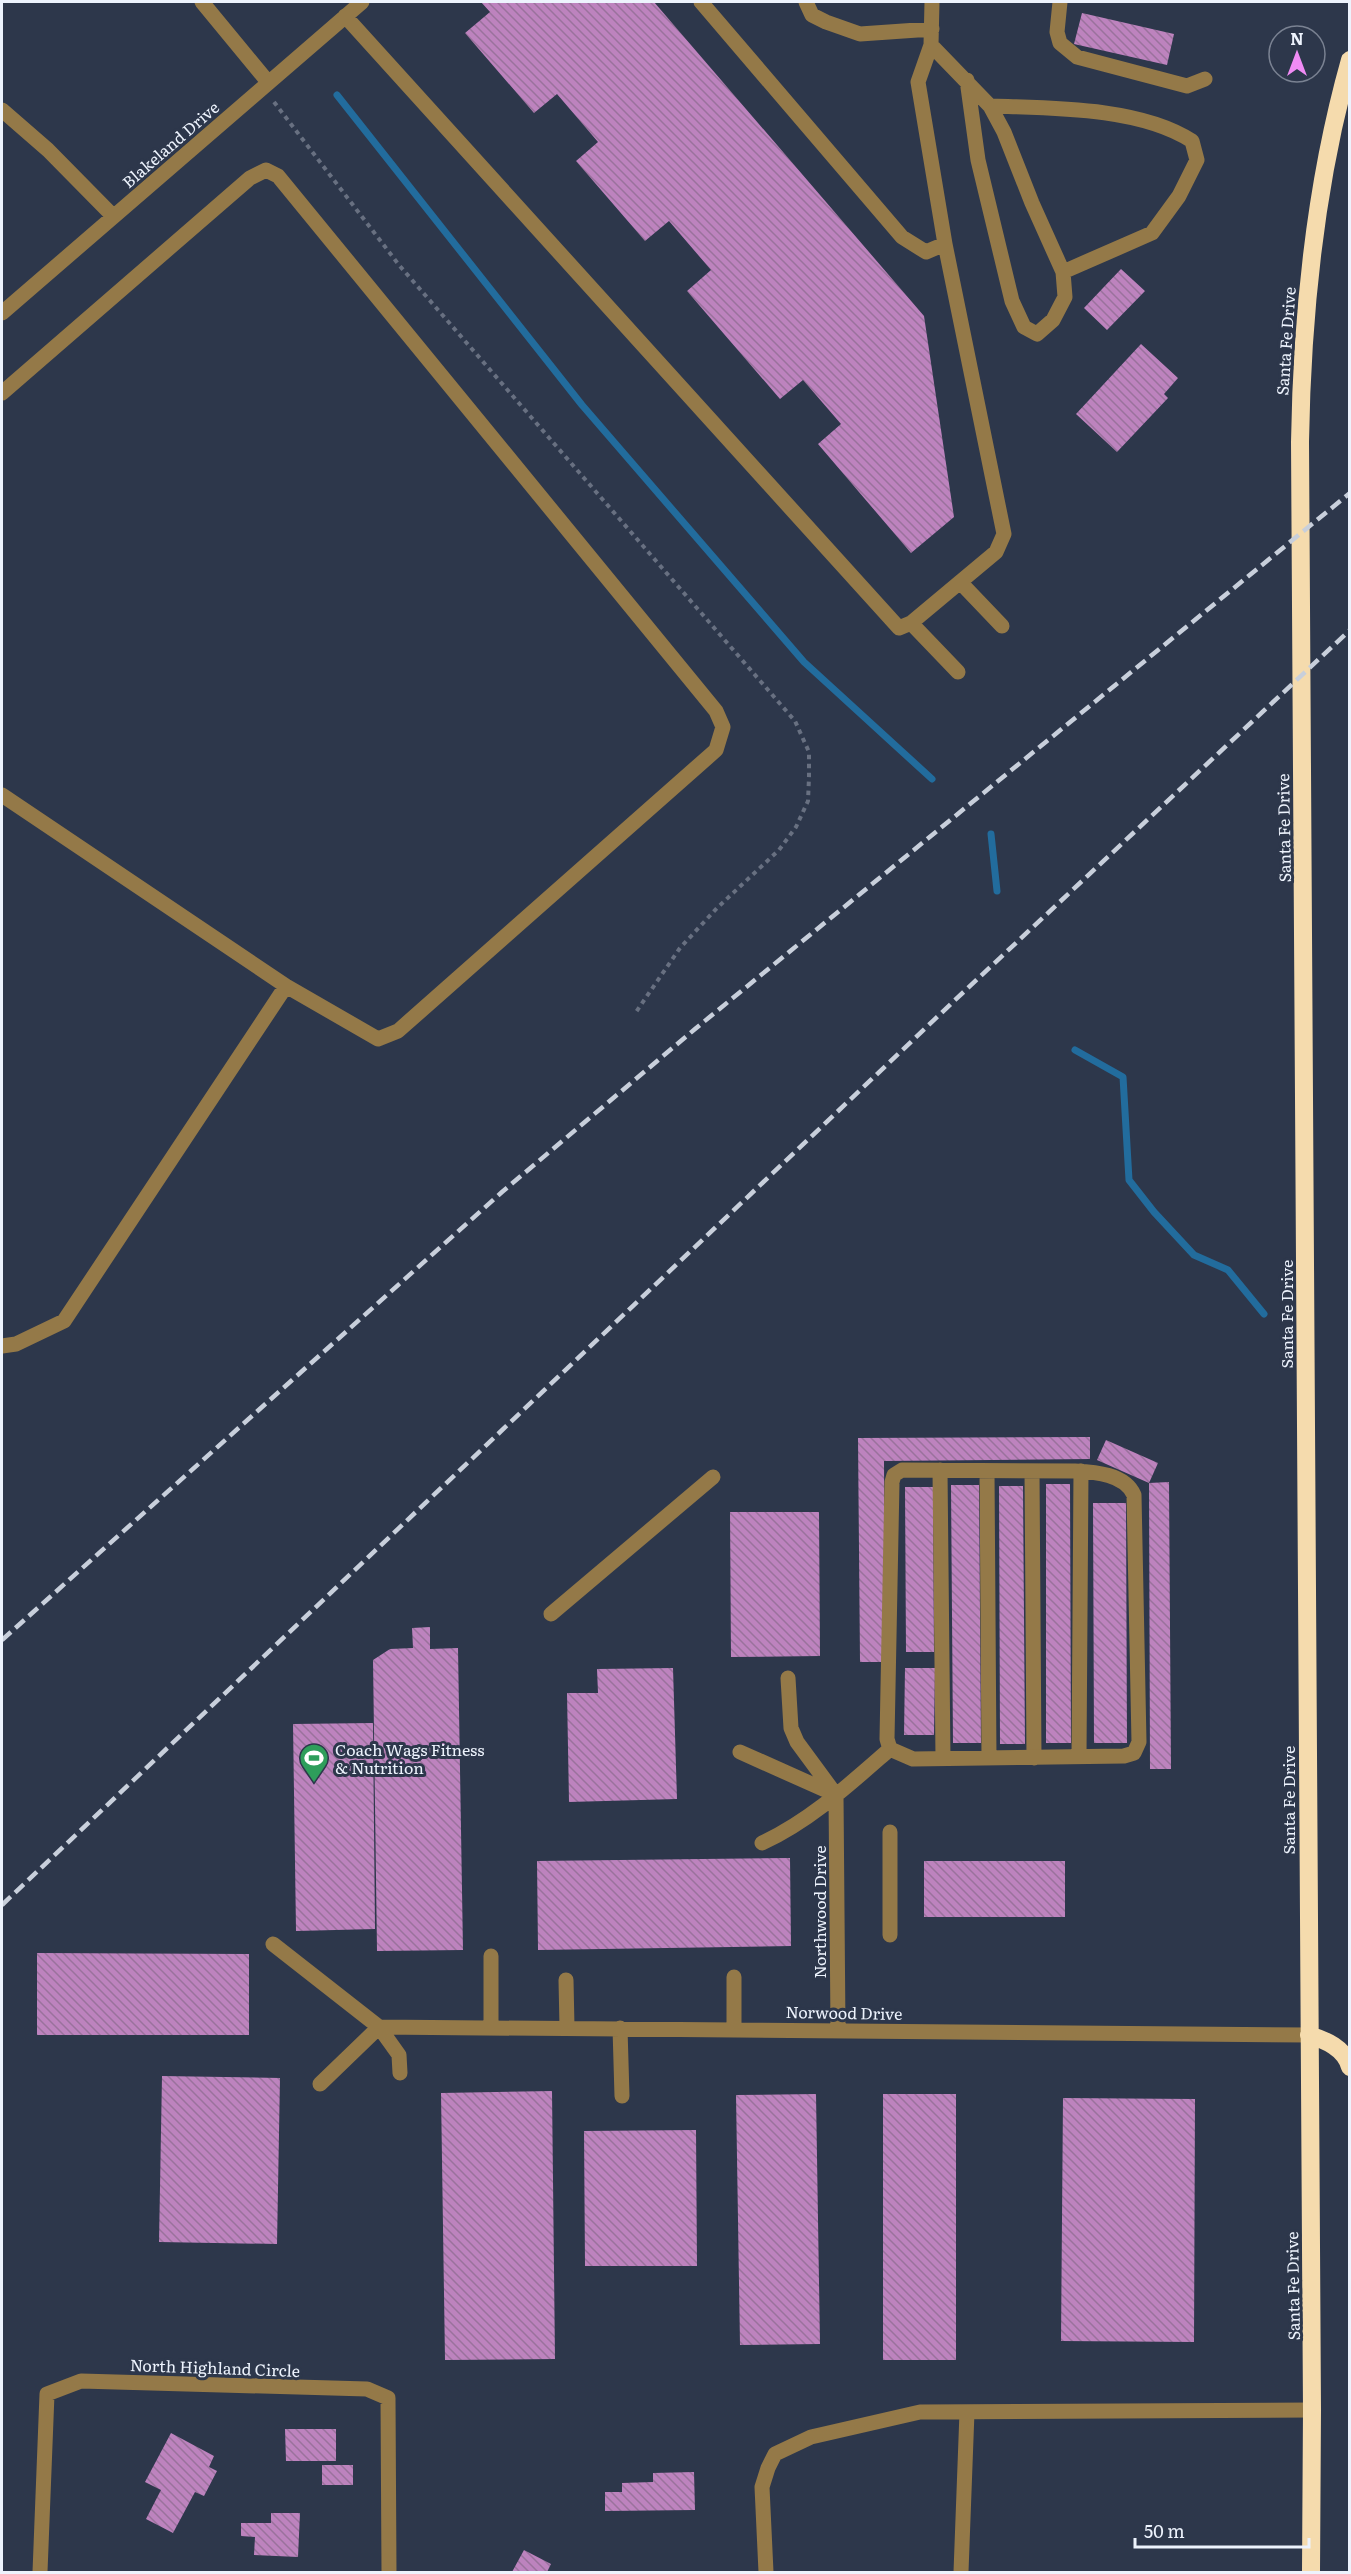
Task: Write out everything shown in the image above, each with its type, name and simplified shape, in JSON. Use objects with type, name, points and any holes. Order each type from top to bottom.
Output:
[{"type":"highway","name":"Santa Fe Drive","points":[[1311,2572],[1312,2410],[1300,412],[1312,246],[1328,148],[1350,60]]},
{"type":"highway","points":[[1309,2035],[1330,2042],[1350,2067]]},
{"type":"street","points":[[202,2],[268,82]]},
{"type":"street","name":"Blakeland Drive","points":[[2,313],[362,2]]},
{"type":"street","points":[[701,2],[902,237],[926,252],[945,244]]},
{"type":"street","points":[[806,2],[812,15],[860,34],[932,29]]},
{"type":"street","points":[[345,16],[899,628],[911,623],[996,552],[1004,534],[945,244],[918,82],[931,45],[932,2]]},
{"type":"street","points":[[1060,2],[1057,32],[1060,43],[1077,57],[1187,86],[1205,79]]},
{"type":"street","points":[[931,45],[967,80],[990,106],[1004,132],[1063,272],[1065,297],[1053,320],[1037,334],[1024,327],[1012,301],[978,160],[967,80]]},
{"type":"street","points":[[990,106],[1072,109],[1150,122],[1179,132],[1192,141],[1197,160],[1179,196],[1152,233],[1063,272]]},
{"type":"street","points":[[2,110],[48,150],[113,216]]},
{"type":"street","points":[[2,393],[250,178],[266,170],[278,176],[716,711],[723,727],[716,750],[398,1031],[378,1039],[286,986],[2,795]]},
{"type":"street","points":[[960,582],[1002,626]]},
{"type":"street","points":[[911,623],[958,672]]},
{"type":"street","points":[[2,1346],[16,1344],[64,1321],[286,986]]},
{"type":"street","points":[[902,1470],[1081,1471],[1095,1472],[1125,1483],[1134,1495],[1139,1742],[1134,1753],[1124,1756],[913,1759],[890,1749],[888,1739],[892,1482],[894,1475],[902,1470]]},
{"type":"street","points":[[940,1470],[943,1759]]},
{"type":"street","points":[[987,1471],[988,1758]]},
{"type":"street","points":[[1032,1471],[1034,1758]]},
{"type":"street","points":[[1079,1757],[1081,1471]]},
{"type":"street","points":[[551,1614],[713,1477]]},
{"type":"street","points":[[788,1678],[791,1728],[797,1742],[837,1795]]},
{"type":"street","points":[[762,1843],[777,1836],[837,1795],[890,1749]]},
{"type":"street","points":[[740,1752],[837,1795]]},
{"type":"street","name":"Northwood Drive","points":[[837,1795],[838,2029]]},
{"type":"street","points":[[890,1832],[890,1935]]},
{"type":"street","points":[[273,1944],[379,2027],[399,2055],[400,2073]]},
{"type":"street","points":[[491,1956],[491,2027]]},
{"type":"street","points":[[734,1977],[734,2029]]},
{"type":"street","points":[[566,1980],[567,2027]]},
{"type":"street","points":[[320,2084],[379,2027]]},
{"type":"street","name":"Norwood Drive","points":[[379,2027],[838,2029],[1309,2035]]},
{"type":"street","points":[[620,2028],[622,2096]]},
{"type":"street","name":"North Highland Circle","points":[[40,2572],[47,2394],[81,2381],[367,2389],[388,2398],[389,2572]]},
{"type":"street","points":[[766,2572],[762,2487],[775,2454],[811,2437],[920,2412],[1312,2410]]},
{"type":"street","points":[[961,2572],[967,2412]]},
{"type":"building","points":[[481,2],[654,2],[924,316],[954,517],[911,553],[818,444],[841,424],[803,380],[780,399],[687,291],[711,270],[669,221],[645,241],[576,161],[598,142],[557,94],[534,113],[465,33],[490,12]]},
{"type":"building","points":[[1082,13],[1174,34],[1167,65],[1074,44]]},
{"type":"building","points":[[1121,269],[1145,291],[1107,330],[1084,308]]},
{"type":"building","points":[[1141,344],[1178,378],[1164,394],[1168,398],[1117,452],[1076,414]]},
{"type":"building","points":[[1090,1437],[1090,1459],[884,1461],[885,1662],[860,1662],[858,1438]]},
{"type":"building","points":[[1106,1440],[1158,1463],[1149,1483],[1097,1460]]},
{"type":"building","points":[[1169,1482],[1171,1769],[1150,1769],[1149,1483]]},
{"type":"building","points":[[1046,1484],[1070,1484],[1071,1743],[1046,1743]]},
{"type":"building","points":[[951,1485],[979,1485],[981,1743],[953,1743]]},
{"type":"building","points":[[999,1486],[1023,1486],[1025,1744],[1000,1744]]},
{"type":"building","points":[[905,1487],[933,1487],[934,1652],[906,1652]]},
{"type":"building","points":[[1093,1503],[1126,1503],[1127,1743],[1094,1743]]},
{"type":"building","points":[[730,1512],[819,1512],[820,1656],[731,1657]]},
{"type":"building","points":[[430,1627],[430,1649],[458,1648],[463,1950],[377,1951],[373,1660],[390,1649],[413,1648],[412,1628]]},
{"type":"building","points":[[673,1668],[677,1799],[569,1802],[567,1693],[598,1693],[597,1669]]},
{"type":"building","points":[[905,1668],[935,1668],[934,1735],[904,1735]]},
{"type":"building","points":[[373,1723],[375,1929],[296,1931],[293,1724]]},
{"type":"building","points":[[790,1858],[791,1946],[538,1950],[537,1861]]},
{"type":"building","points":[[924,1861],[1065,1861],[1065,1917],[924,1917]]},
{"type":"building","points":[[37,1953],[249,1954],[249,2035],[37,2035]]},
{"type":"building","points":[[162,2076],[280,2078],[277,2244],[159,2242]]},
{"type":"building","points":[[552,2091],[555,2359],[445,2360],[441,2093]]},
{"type":"building","points":[[816,2094],[820,2344],[740,2345],[736,2095]]},
{"type":"building","points":[[883,2094],[956,2094],[956,2360],[883,2360]]},
{"type":"building","points":[[1063,2098],[1195,2099],[1194,2342],[1061,2341]]},
{"type":"building","points":[[696,2130],[697,2266],[585,2266],[584,2131]]},
{"type":"building","points":[[285,2429],[336,2429],[336,2461],[286,2461]]},
{"type":"building","points":[[171,2433],[214,2456],[209,2467],[217,2471],[204,2496],[195,2492],[173,2533],[146,2519],[161,2490],[145,2482]]},
{"type":"building","points":[[322,2465],[353,2465],[353,2485],[322,2485]]},
{"type":"building","points":[[694,2472],[695,2510],[605,2511],[605,2492],[622,2492],[622,2483],[653,2482],[653,2473]]},
{"type":"building","points":[[271,2513],[300,2513],[298,2557],[254,2555],[255,2537],[241,2536],[241,2523],[271,2523]]},
{"type":"building","points":[[524,2550],[551,2564],[547,2572],[512,2572]]},
{"type":"waterway","points":[[337,95],[582,405],[804,662],[932,779]]},
{"type":"waterway","points":[[991,834],[997,891]]},
{"type":"waterway","points":[[1075,1050],[1123,1077],[1129,1180],[1154,1212],[1194,1255],[1228,1270],[1264,1314]]},
{"type":"railway","points":[[2,1640],[502,1192],[695,1029],[1350,493]]},
{"type":"railway","points":[[2,1905],[954,1001],[1350,630]]},
{"type":"place","name":"Coach Wags Fitness & Nutrition","points":[[314,1784]]}]
